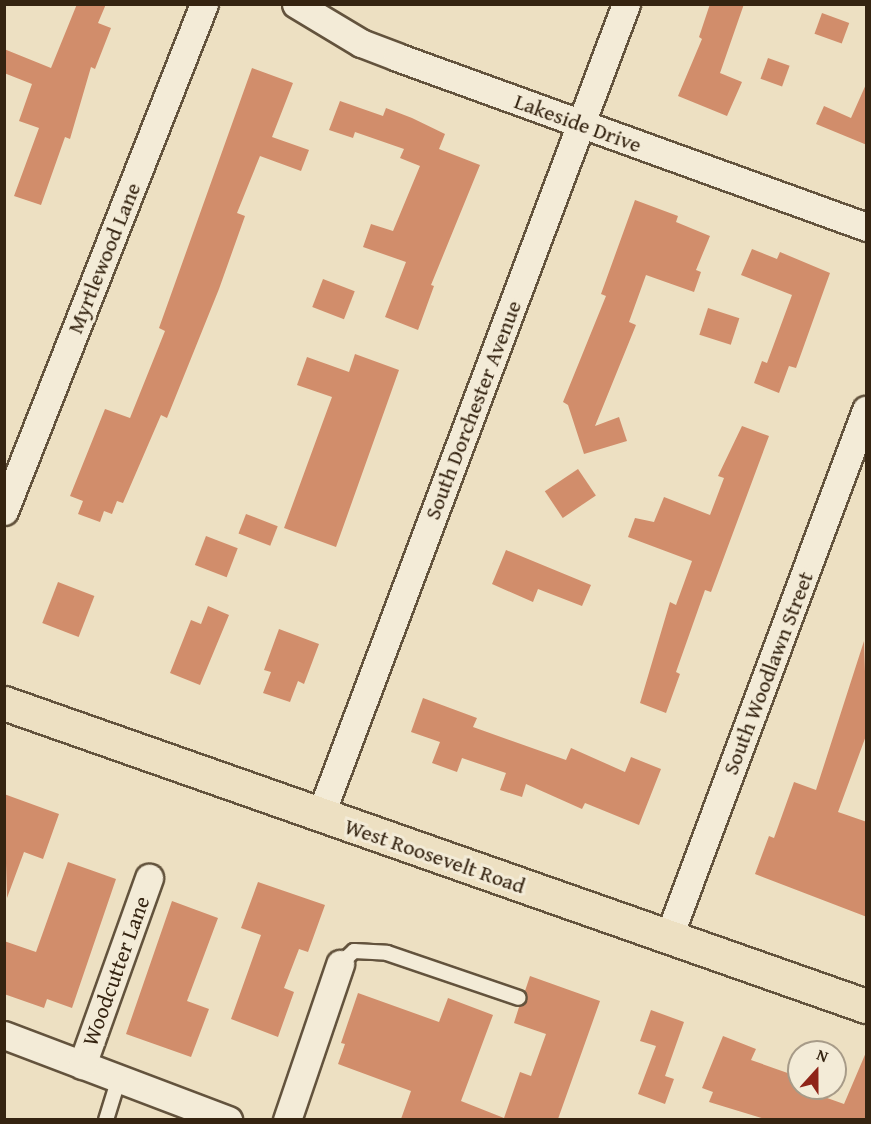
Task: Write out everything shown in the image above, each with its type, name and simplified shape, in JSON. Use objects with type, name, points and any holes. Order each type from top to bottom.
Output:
[{"type":"main road","name":"West Roosevelt Road","points":[[4,704],[867,1006]]},
{"type":"street","name":"Myrtlewood Lane","points":[[4,511],[204,4]]},
{"type":"street","name":"Lakeside Drive","points":[[297,4],[361,43],[867,227]]},
{"type":"street","name":"South Dorchester Avenue","points":[[320,816],[626,4]]},
{"type":"street","name":"South Woodlawn Street","points":[[669,936],[867,410]]},
{"type":"street","name":"Woodcutter Lane","points":[[82,1065],[149,878]]},
{"type":"street","points":[[286,1119],[340,964]]},
{"type":"street","name":"Woodcutter Lane","points":[[4,1035],[228,1119]]},
{"type":"lane","points":[[340,964],[354,951],[387,953],[519,998]]},
{"type":"lane","points":[[106,1119],[119,1078]]},
{"type":"building","points":[[77,4],[106,4],[98,23],[111,28],[95,69],[91,67],[70,139],[65,137],[41,205],[14,196],[39,128],[19,121],[32,84],[4,73],[4,49],[51,68]]},
{"type":"building","points":[[710,4],[744,4],[720,73],[742,82],[727,116],[678,96],[702,39],[699,37]]},
{"type":"building","points":[[822,13],[849,23],[842,44],[814,34]]},
{"type":"building","points":[[768,58],[790,66],[782,87],[760,79]]},
{"type":"building","points":[[252,68],[293,83],[272,137],[309,150],[301,171],[260,156],[237,213],[245,216],[219,289],[167,418],[161,415],[123,503],[117,501],[112,514],[104,511],[100,522],[78,514],[83,501],[70,496],[105,409],[130,418],[165,331],[159,328]]},
{"type":"building","points":[[867,82],[867,145],[816,124],[824,106],[851,118]]},
{"type":"building","points":[[340,101],[383,116],[386,108],[412,118],[445,134],[439,149],[480,165],[431,285],[434,286],[418,330],[385,317],[406,262],[363,247],[371,224],[393,231],[420,166],[400,158],[404,149],[355,132],[353,138],[329,130]]},
{"type":"building","points":[[635,200],[678,216],[676,222],[710,236],[696,270],[701,272],[694,292],[646,275],[629,322],[636,325],[595,426],[619,417],[627,441],[584,454],[568,405],[563,402],[606,296],[601,294]]},
{"type":"building","points":[[752,249],[777,259],[780,252],[830,273],[796,368],[789,366],[779,393],[754,383],[762,361],[767,363],[792,295],[741,275]]},
{"type":"building","points":[[323,279],[355,291],[344,319],[312,307]]},
{"type":"building","points":[[708,308],[739,318],[731,345],[699,335]]},
{"type":"building","points":[[355,354],[399,370],[336,547],[284,528],[332,397],[297,385],[307,357],[349,372]]},
{"type":"building","points":[[742,426],[769,436],[711,592],[705,590],[676,672],[680,674],[666,713],[640,703],[670,602],[676,605],[692,561],[628,537],[635,518],[654,522],[664,497],[710,515],[724,478],[718,476]]},
{"type":"building","points":[[578,469],[596,496],[563,518],[545,491]]},
{"type":"building","points":[[246,514],[278,526],[270,546],[238,534]]},
{"type":"building","points":[[206,536],[238,548],[227,577],[195,565]]},
{"type":"building","points":[[506,550],[591,585],[582,606],[538,589],[533,602],[492,584]]},
{"type":"building","points":[[58,582],[94,596],[79,637],[42,623]]},
{"type":"building","points":[[208,606],[229,615],[200,685],[170,673],[191,620],[201,624]]},
{"type":"building","points":[[279,629],[319,644],[304,684],[298,681],[290,702],[263,693],[271,672],[264,670]]},
{"type":"building","points":[[864,641],[867,733],[838,812],[867,822],[867,917],[755,874],[769,836],[774,838],[794,782],[816,790]]},
{"type":"building","points":[[423,698],[477,718],[473,727],[566,760],[571,748],[625,772],[631,757],[661,769],[639,825],[585,803],[582,809],[526,784],[522,797],[500,790],[506,773],[462,758],[457,772],[432,763],[440,742],[411,732]]},
{"type":"building","points":[[4,794],[59,814],[43,859],[24,852],[7,898]]},
{"type":"building","points":[[68,862],[116,879],[72,1008],[47,999],[44,1008],[4,994],[4,941],[36,952]]},
{"type":"building","points":[[258,882],[325,905],[308,952],[299,949],[284,988],[294,992],[278,1037],[231,1019],[261,935],[241,928]]},
{"type":"building","points":[[172,901],[218,918],[187,1001],[209,1009],[191,1057],[126,1034]]},
{"type":"building","points":[[530,976],[600,1001],[558,1119],[401,1119],[411,1091],[338,1064],[345,1044],[341,1043],[358,993],[439,1022],[448,998],[493,1015],[461,1101],[504,1118],[520,1072],[531,1076],[546,1034],[514,1023],[519,1007],[527,1001],[525,991]]},
{"type":"building","points":[[651,1010],[684,1022],[665,1076],[674,1079],[665,1104],[638,1094],[656,1046],[640,1041]]},
{"type":"building","points":[[723,1036],[756,1049],[751,1060],[787,1073],[787,1100],[833,1100],[844,1104],[867,1050],[867,1119],[765,1119],[709,1102],[713,1092],[702,1088]]}]
